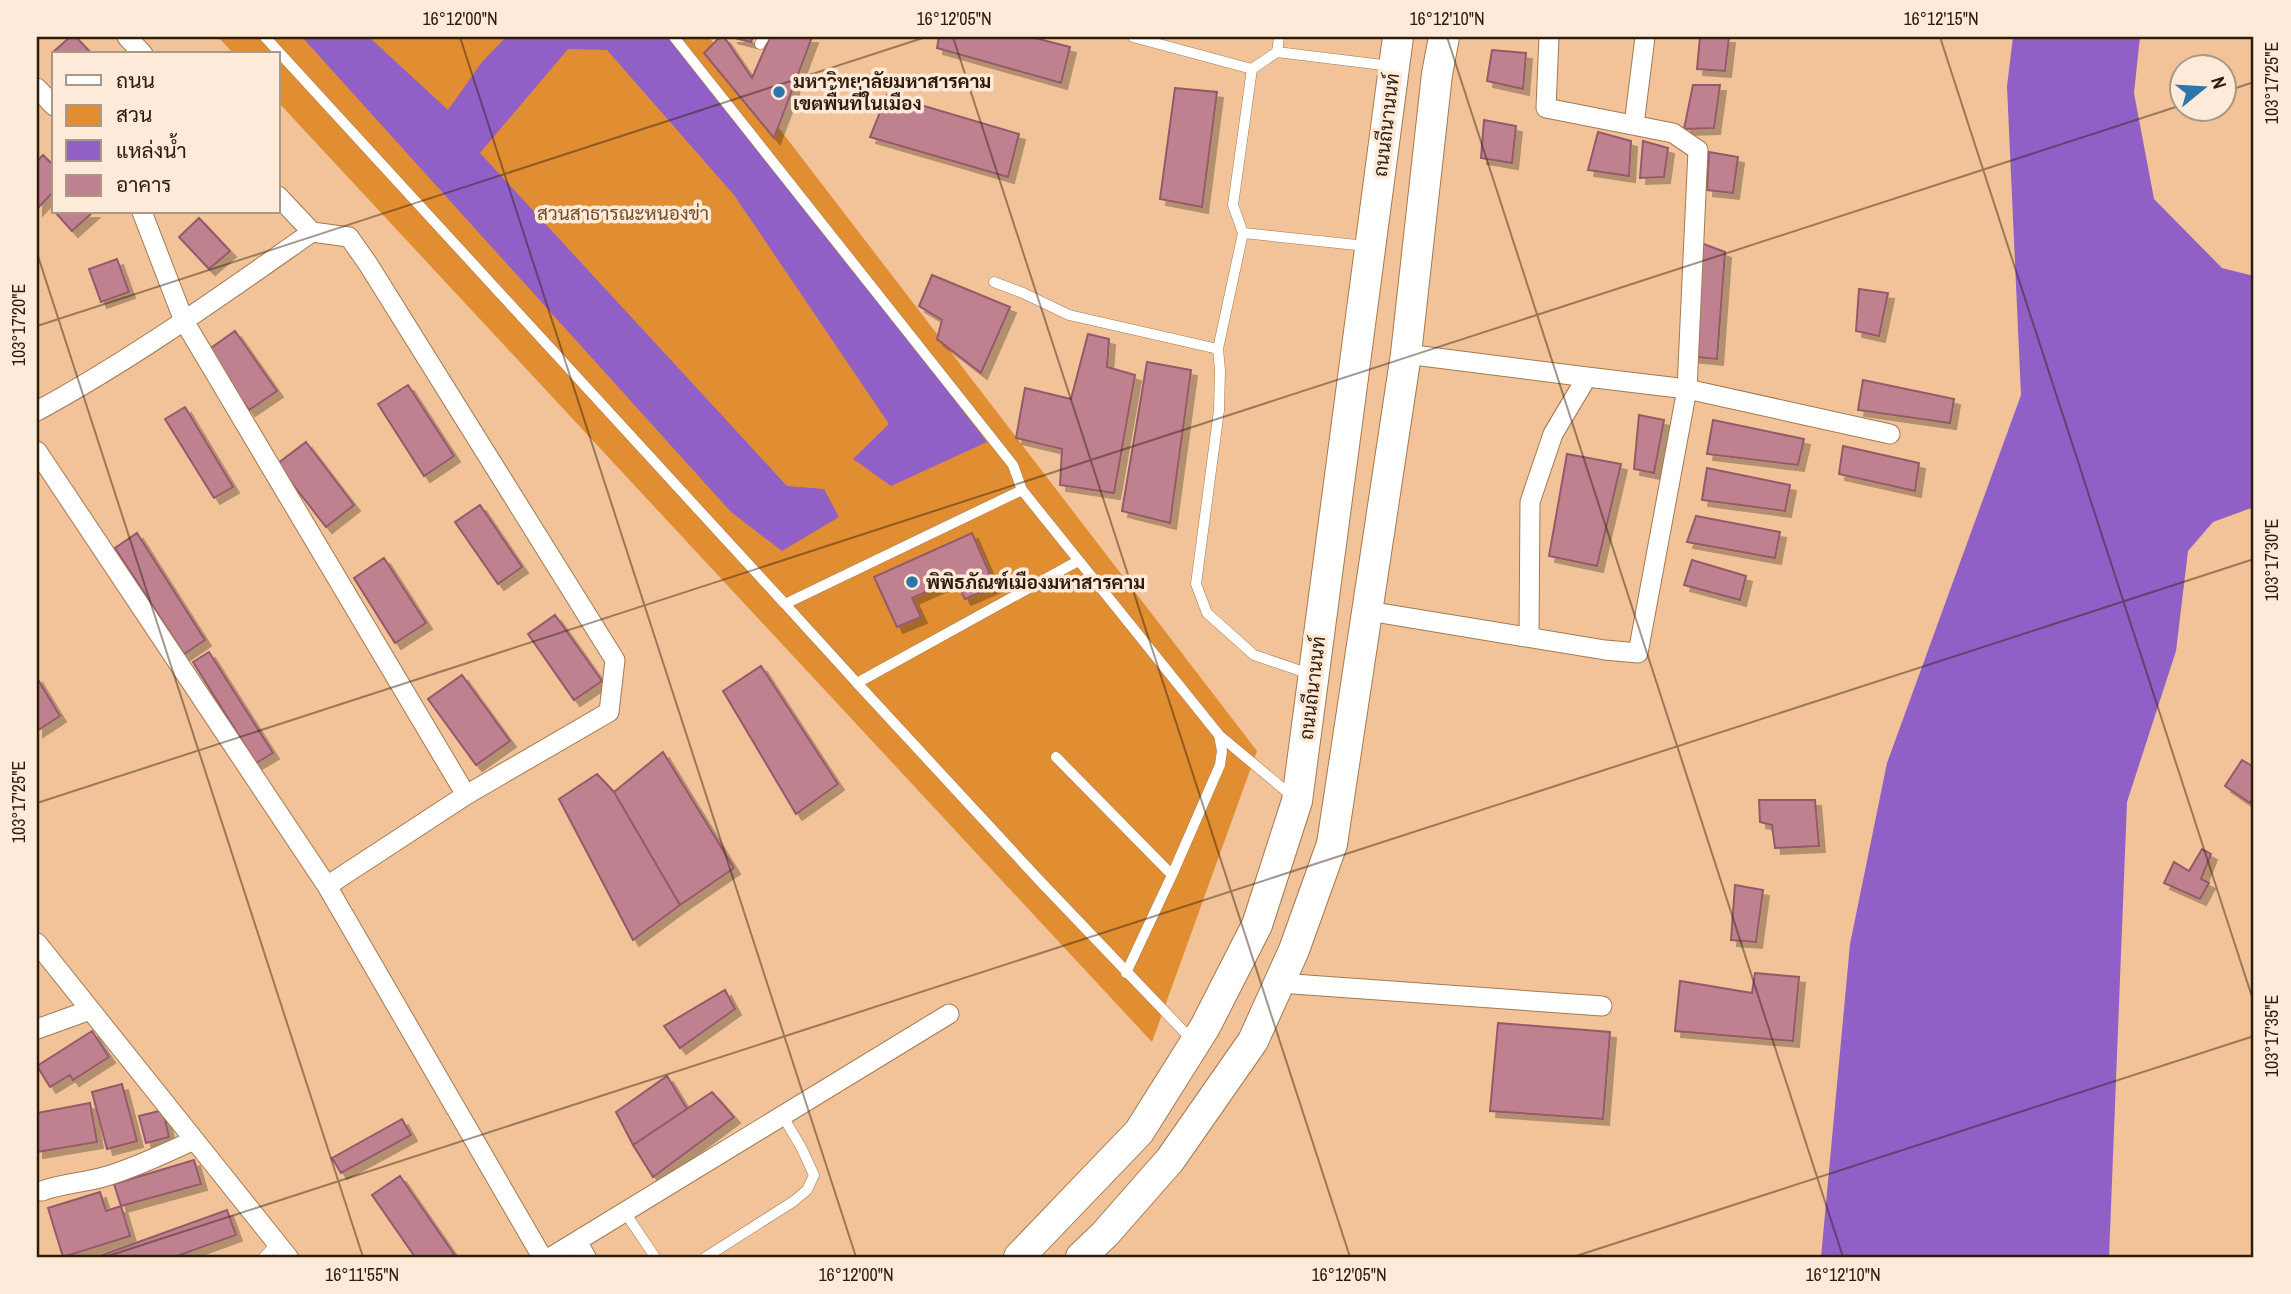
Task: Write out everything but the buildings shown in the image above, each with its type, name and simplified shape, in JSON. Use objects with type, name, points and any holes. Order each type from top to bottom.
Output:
[{"type":"main road","name":"ถนนถีนานนท์","points":[[1019,1257],[1139,1132],[1195,1043],[1256,925],[1297,801],[1398,37]]},
{"type":"main road","points":[[1081,1257],[1105,1234],[1170,1160],[1252,1041],[1294,950],[1332,844],[1406,354],[1437,74],[1444,37]]},
{"type":"main road","points":[[1393,66],[1437,74]]},
{"type":"street","points":[[127,37],[141,52]]},
{"type":"street","points":[[1368,611],[1638,653],[1687,389],[1698,150],[1673,133],[1546,108],[1549,37]]},
{"type":"street","points":[[1634,125],[1644,37]]},
{"type":"street","points":[[37,88],[52,104]]},
{"type":"street","points":[[280,198],[312,232],[349,237],[615,660],[609,712],[466,795],[327,886]]},
{"type":"street","points":[[143,214],[184,321],[466,795]]},
{"type":"street","points":[[37,411],[78,389],[184,321],[312,232]]},
{"type":"street","points":[[1406,354],[1687,389],[1890,434]]},
{"type":"street","points":[[1529,638],[1530,502],[1553,434],[1587,377]]},
{"type":"street","points":[[37,451],[327,886],[552,1256],[581,1249],[624,1211],[949,1014]]},
{"type":"street","points":[[37,943],[194,1140],[276,1252]]},
{"type":"street","points":[[1279,983],[1602,1006]]},
{"type":"street","points":[[37,1029],[90,1010]]},
{"type":"street","points":[[42,1191],[58,1185],[105,1177],[152,1160],[194,1140]]},
{"type":"lane","points":[[265,37],[279,52]]},
{"type":"lane","points":[[674,37],[1013,465],[1022,490],[1219,735],[1297,801]]},
{"type":"lane","points":[[1133,37],[1252,69]]},
{"type":"lane","points":[[1277,52],[1279,37]]},
{"type":"lane","points":[[1313,676],[1254,655],[1207,613],[1196,584],[1219,410],[1218,349],[1243,233],[1233,205],[1252,69],[1277,52],[1393,66]]},
{"type":"lane","points":[[280,53],[857,683],[1126,973],[1195,1043]]},
{"type":"lane","points":[[1243,233],[1370,246]]},
{"type":"lane","points":[[994,282],[1069,315],[1218,349]]},
{"type":"lane","points":[[785,604],[1022,490]]},
{"type":"lane","points":[[857,683],[1078,561]]},
{"type":"lane","points":[[1126,973],[1220,765],[1222,751],[1219,735]]},
{"type":"lane","points":[[1056,757],[1172,875]]},
{"type":"lane","points":[[706,1257],[775,1214],[807,1190],[814,1175],[782,1115]]},
{"type":"lane","points":[[624,1211],[655,1257]]},
{"type":"green space","name":"สวนสาธารณะหนองข่า","points":[[218,37],[709,37],[1257,751],[1152,1042],[280,104],[280,52],[232,52]]},
{"type":"water","points":[[302,37],[369,37],[448,110],[482,62],[506,37],[676,37],[987,442],[891,486],[853,459],[889,424],[734,195],[607,50],[568,49],[480,153],[787,486],[824,489],[839,517],[782,551],[731,512]]},
{"type":"water","points":[[2013,37],[2140,37],[2134,93],[2154,199],[2222,268],[2254,276],[2254,507],[2213,522],[2188,551],[2176,651],[2127,802],[2109,1257],[1821,1257],[1850,944],[1887,763],[2021,395],[2007,86]]},
{"type":"place","name":"มหาวิทยาลัยมหาสารคาม เขตพื้นที่ในเมือง","points":[[779,92]]},
{"type":"place","name":"พิพิธภัณฑ์เมืองมหาสารคาม","points":[[912,582]]}]
